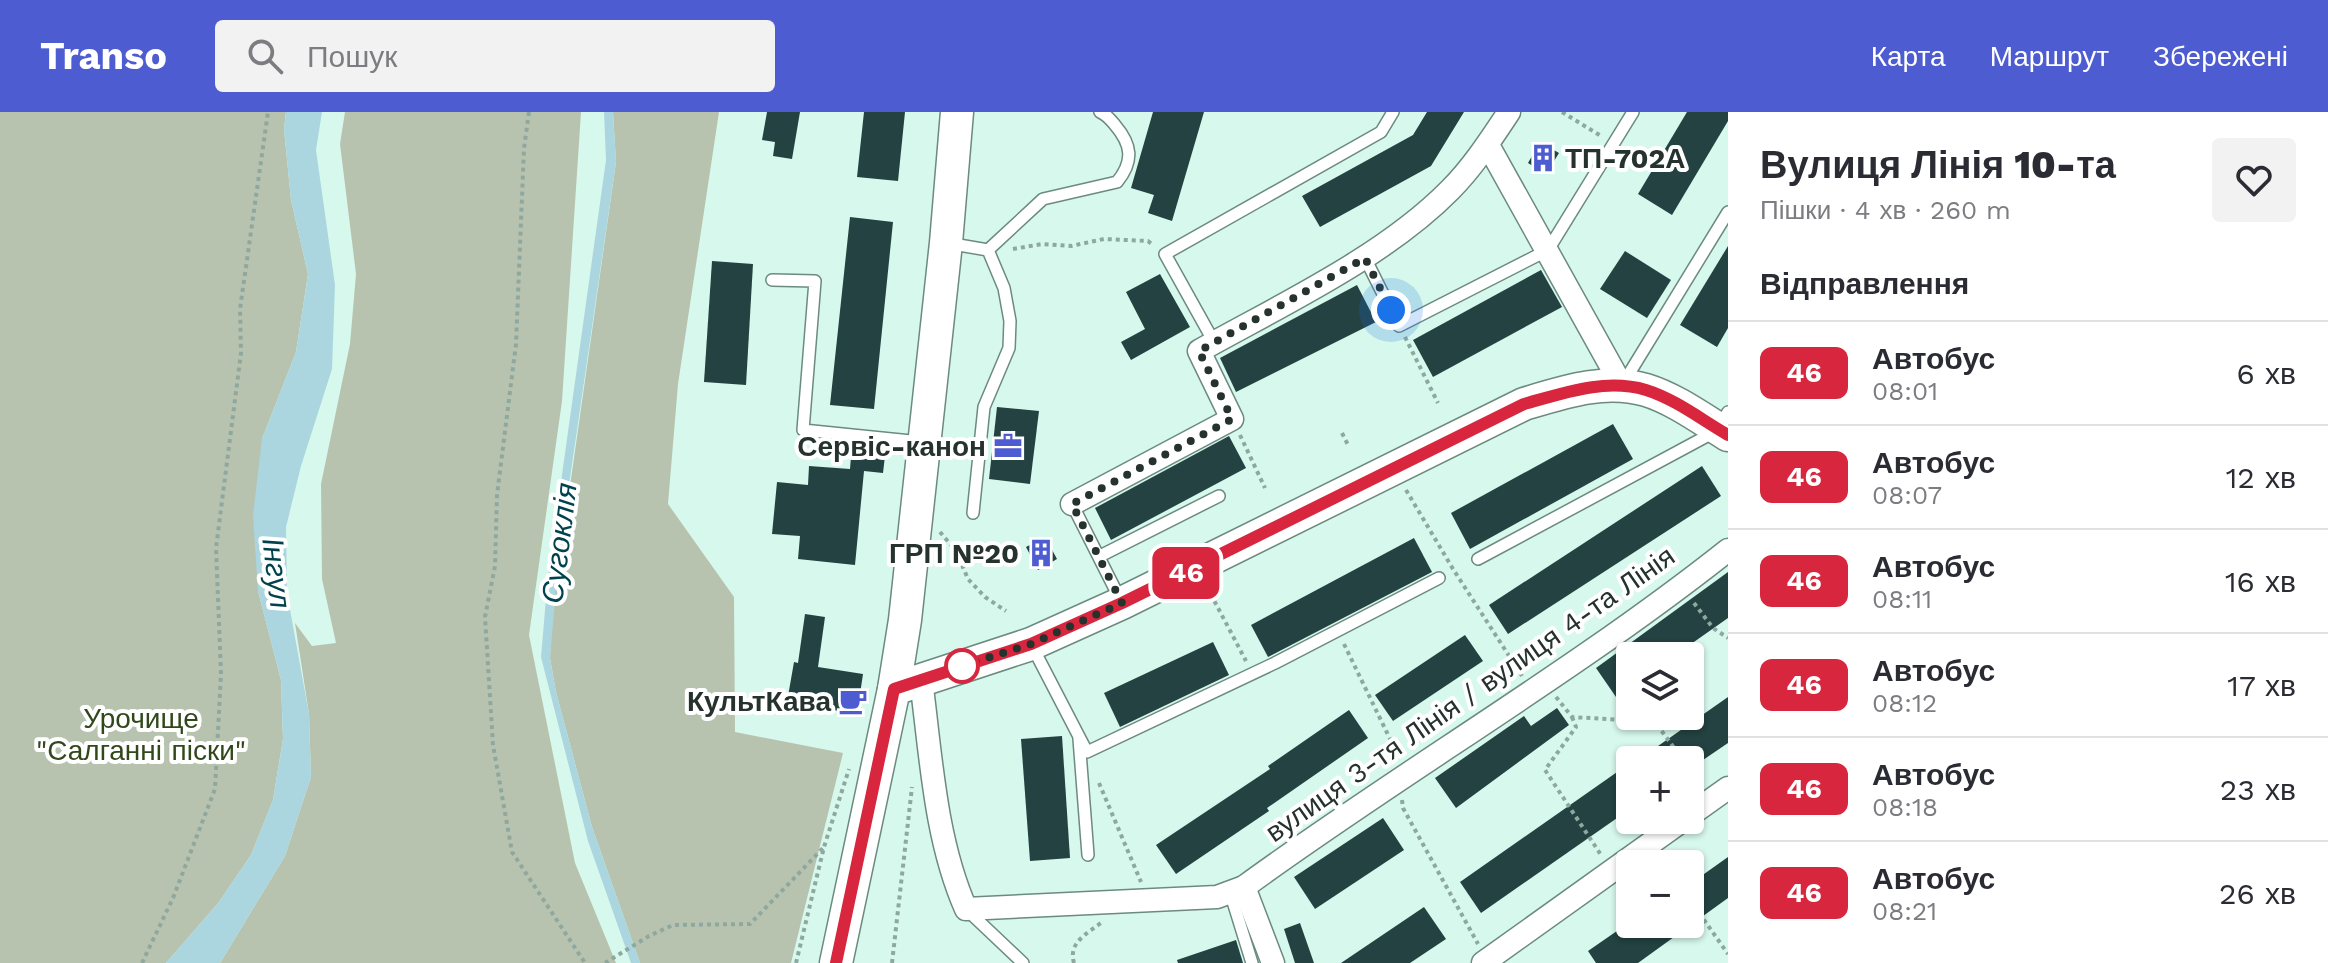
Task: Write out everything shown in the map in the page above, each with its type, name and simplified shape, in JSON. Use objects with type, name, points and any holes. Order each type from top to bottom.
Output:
[{"type":"street","points":[[836,963],[907,684],[918,514],[957,112]]},
{"type":"street","points":[[1072,504],[1232,419],[1199,351],[1376,251],[1450,191],[1488,145],[1509,112]]},
{"type":"street","points":[[1488,145],[1622,386]]},
{"type":"street","points":[[907,684],[1031,644],[1197,567],[1392,467],[1524,404],[1565,391],[1622,386],[1647,390],[1724,425]]},
{"type":"street","name":"вулиця 3-тя Лінія / вулиця 4-та Лінія","points":[[1237,889],[1399,782],[1682,587],[1728,550]]},
{"type":"street","points":[[907,684],[952,876],[966,909],[1217,897],[1237,889],[1273,963]]},
{"type":"street","points":[[1704,805],[1728,788]]},
{"type":"street","points":[[1485,962],[1664,834]]},
{"type":"lane","points":[[988,250],[1043,199],[1117,182],[1126,171],[1131,153],[1126,138],[1106,114],[1100,112]]},
{"type":"lane","points":[[1214,342],[1165,254],[1381,132],[1393,112]]},
{"type":"lane","points":[[1365,258],[1399,326],[1548,250],[1633,112]]},
{"type":"lane","points":[[1622,386],[1728,212]]},
{"type":"lane","points":[[946,243],[988,250]]},
{"type":"lane","points":[[973,513],[984,407],[1009,348],[1010,321],[1004,288],[988,250]]},
{"type":"lane","points":[[772,280],[815,281],[803,430],[925,442]]},
{"type":"lane","points":[[1478,559],[1724,425]]},
{"type":"lane","points":[[1100,556],[1219,496]]},
{"type":"lane","points":[[1072,504],[1122,603]]},
{"type":"lane","points":[[1031,644],[1087,752],[1439,578]]},
{"type":"lane","points":[[1079,735],[1088,855]]},
{"type":"lane","points":[[1237,889],[1252,963]]},
{"type":"lane","points":[[966,909],[1023,963]]},
{"type":"path","points":[[142,963],[173,898],[215,789],[221,674],[216,548],[241,353],[240,309],[268,112]]},
{"type":"path","points":[[529,112],[524,148],[516,344],[497,495],[495,566],[485,617],[492,731],[512,852],[585,963]]},
{"type":"path","points":[[1562,112],[1612,144]]},
{"type":"path","points":[[988,250],[1042,244],[1071,246],[1104,239],[1148,241],[1165,254]]},
{"type":"path","points":[[1399,326],[1438,403]]},
{"type":"path","points":[[1232,419],[1265,488]]},
{"type":"path","points":[[1342,433],[1349,447]]},
{"type":"path","points":[[1392,467],[1510,658]]},
{"type":"path","points":[[918,514],[941,532],[956,551],[968,579],[985,597],[1006,611]]},
{"type":"path","points":[[1197,567],[1252,673]]},
{"type":"path","points":[[1682,587],[1713,628],[1728,638]]},
{"type":"path","points":[[1350,658],[1391,741],[1403,808],[1485,962]]},
{"type":"path","points":[[1544,682],[1572,717],[1576,727],[1545,770],[1612,871]]},
{"type":"path","points":[[1572,717],[1655,722],[1673,746]]},
{"type":"path","points":[[796,963],[824,847],[852,759]]},
{"type":"path","points":[[892,963],[913,780]]},
{"type":"path","points":[[1098,781],[1148,899]]},
{"type":"path","points":[[605,963],[673,925],[750,924],[824,847]]},
{"type":"path","points":[[1074,963],[1071,957],[1075,942],[1101,923],[1120,901]]},
{"type":"path","points":[[1704,920],[1728,954]]},
{"type":"green space","name":"Урочище \"Салганні піски\"","points":[[0,112],[286,112],[284,129],[291,200],[308,274],[296,352],[262,439],[258,591],[281,680],[283,739],[273,800],[251,855],[219,902],[166,963],[0,963]]},
{"type":"green space","points":[[345,112],[581,112],[562,401],[529,635],[575,863],[616,963],[220,963],[285,856],[311,777],[309,714],[295,623],[312,646],[336,643],[322,579],[321,484],[350,344],[356,274],[340,144]]},
{"type":"green space","points":[[613,112],[719,112],[678,384],[668,504],[734,597],[735,732],[843,753],[791,963],[640,963],[592,827],[556,692],[550,658],[552,613],[616,162]]},
{"type":"water","name":"Інгул","points":[[286,112],[322,112],[316,150],[335,285],[332,369],[301,466],[286,527],[287,593],[309,714],[311,777],[285,856],[220,963],[166,963],[219,902],[251,855],[273,800],[283,739],[281,680],[258,591],[253,515],[262,439],[296,352],[308,274],[291,200],[284,129]]},
{"type":"water","name":"Сугоклія","points":[[604,112],[613,112],[616,162],[559,554],[550,658],[592,827],[640,963],[631,963],[588,841],[541,657],[548,575],[606,160]]},
{"type":"building","points":[[767,112],[800,112],[792,159],[773,156],[775,142],[762,140]]},
{"type":"building","points":[[864,112],[905,112],[898,181],[857,177]]},
{"type":"building","points":[[1153,112],[1204,112],[1172,221],[1148,213],[1154,195],[1131,188]]},
{"type":"building","points":[[1427,112],[1464,112],[1431,166],[1320,227],[1302,196],[1413,135]]},
{"type":"building","points":[[1687,112],[1728,112],[1728,121],[1672,215],[1638,194]]},
{"type":"building","name":"ТП-702А","points":[[1540,142],[1559,153],[1546,174],[1528,163]]},
{"type":"building","points":[[850,217],[893,222],[874,409],[830,405]]},
{"type":"building","points":[[1728,246],[1728,328],[1717,347],[1680,325]]},
{"type":"building","points":[[1625,251],[1671,280],[1647,318],[1600,289]]},
{"type":"building","points":[[712,261],[753,264],[746,385],[704,382]]},
{"type":"building","points":[[1541,270],[1562,307],[1433,377],[1413,340]]},
{"type":"building","points":[[1160,274],[1190,327],[1131,360],[1121,342],[1145,329],[1126,292]]},
{"type":"building","points":[[1357,285],[1376,322],[1236,392],[1220,358]]},
{"type":"building","points":[[997,407],[1039,411],[1030,484],[989,479]]},
{"type":"building","points":[[1613,424],[1633,459],[1470,549],[1451,513]]},
{"type":"building","points":[[1229,436],[1246,468],[1111,540],[1095,508]]},
{"type":"building","points":[[852,444],[886,447],[883,473],[864,471],[855,565],[798,559],[800,536],[772,534],[777,482],[808,485],[809,466],[850,469]]},
{"type":"building","points":[[1702,466],[1721,496],[1508,634],[1489,605]]},
{"type":"building","name":"ГРП №20","points":[[1045,537],[1057,559],[1038,570],[1026,547]]},
{"type":"building","points":[[1414,538],[1432,572],[1268,657],[1251,625]]},
{"type":"building","points":[[1728,572],[1728,618],[1694,642],[1632,642]]},
{"type":"building","points":[[805,614],[825,617],[818,667],[863,674],[857,714],[787,702],[794,662],[798,663]]},
{"type":"building","points":[[1465,635],[1483,661],[1393,721],[1375,695]]},
{"type":"building","points":[[1213,642],[1229,675],[1120,727],[1104,693]]},
{"type":"building","points":[[1616,653],[1616,697],[1596,668]]},
{"type":"building","points":[[1728,697],[1728,743],[1704,759],[1704,746],[1658,746],[1681,730],[1704,730],[1704,714]]},
{"type":"building","points":[[1557,708],[1569,725],[1456,808],[1435,778],[1524,716],[1531,726]]},
{"type":"building","points":[[1349,710],[1368,738],[1176,874],[1156,845],[1270,769],[1268,766]]},
{"type":"building","points":[[1062,736],[1070,858],[1030,861],[1021,739]]},
{"type":"building","points":[[1616,773],[1616,819],[1481,913],[1460,882]]},
{"type":"building","points":[[1383,818],[1404,850],[1315,909],[1294,877]]},
{"type":"building","points":[[1728,857],[1728,898],[1704,915],[1704,874]]},
{"type":"building","points":[[1424,907],[1446,939],[1410,963],[1341,963]]},
{"type":"building","points":[[1300,923],[1314,963],[1295,963],[1284,929]]},
{"type":"building","points":[[1616,932],[1616,938],[1673,938],[1638,963],[1596,963],[1588,951]]},
{"type":"building","points":[[1236,940],[1243,963],[1178,963],[1177,960]]},
{"type":"bus line","name":"46","points":[[836,963],[894,689],[1031,644],[1197,567],[1392,467],[1524,404],[1565,391],[1602,386],[1647,390],[1728,435]]},
{"type":"place","name":"ТП-702А","points":[[1543,158]]},
{"type":"place","name":"Сервіс-канон","points":[[1008,446]]},
{"type":"place","name":"ГРП №20","points":[[1041,553]]},
{"type":"place","name":"КультКава","points":[[853,701]]},
{"type":"route","points":[[962,666],[1031,644],[1122,603],[1072,504],[1232,419],[1199,351],[1365,258],[1391,310]]}]
